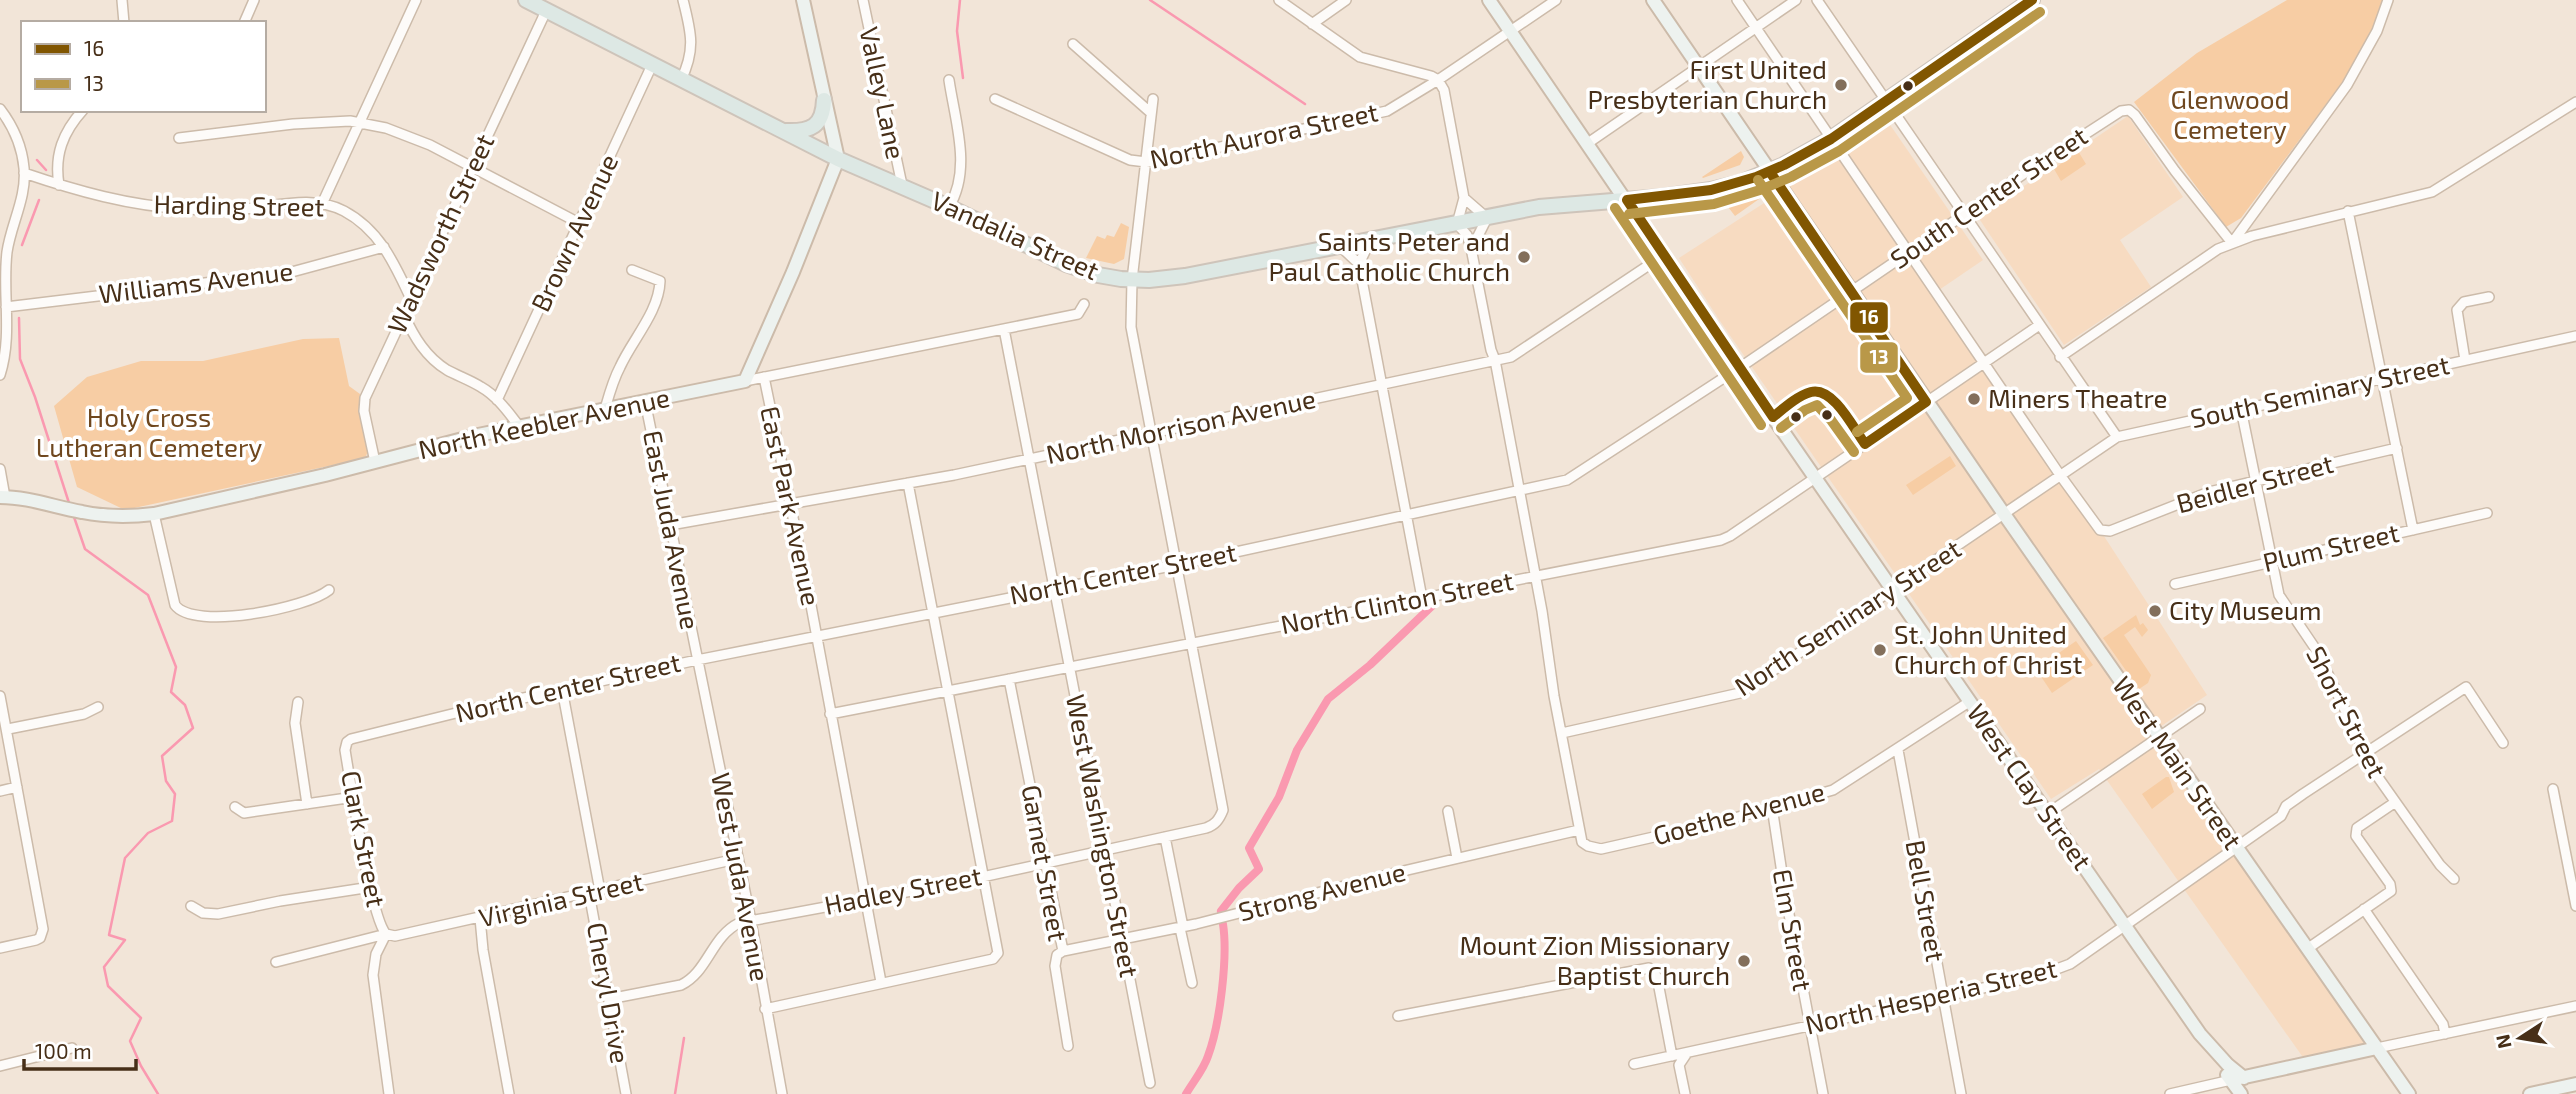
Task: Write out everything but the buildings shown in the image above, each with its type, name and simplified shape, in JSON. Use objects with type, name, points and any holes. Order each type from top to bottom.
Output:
[{"type":"main road","name":"Vandalia Street","points":[[526,0],[838,159],[902,185],[1076,268],[1107,277],[1132,280],[1185,276],[1539,207],[1711,190],[1770,172],[1831,139],[2032,0]]},
{"type":"main road","points":[[803,0],[838,159]]},
{"type":"main road","name":"West Clay Street","points":[[1489,0],[1969,702],[2200,1034],[2238,1079],[2241,1094]]},
{"type":"main road","name":"West Main Street","points":[[1653,0],[2158,737],[2409,1094]]},
{"type":"main road","points":[[783,131],[796,131],[818,123],[824,113],[824,100]]},
{"type":"main road","name":"East Park Avenue","points":[[744,381],[793,272],[838,159]]},
{"type":"main road","name":"North Keebler Avenue","points":[[3,497],[30,500],[97,515],[125,517],[154,514],[519,426],[744,381]]},
{"type":"main road","points":[[2238,1079],[2377,1048]]},
{"type":"main road","points":[[2530,1094],[2576,1084]]},
{"type":"street","points":[[122,0],[124,21]]},
{"type":"street","points":[[245,21],[254,0]]},
{"type":"street","points":[[322,204],[416,0]]},
{"type":"street","points":[[681,80],[692,50],[683,0]]},
{"type":"street","name":"Valley Lane","points":[[863,0],[902,185]]},
{"type":"street","points":[[1279,0],[1360,57],[1420,73],[1438,80],[1444,89],[1464,198],[1457,224],[1467,235],[1471,248],[1495,360],[1579,830]]},
{"type":"street","points":[[1312,24],[1346,0]]},
{"type":"street","name":"North Aurora Street","points":[[995,99],[1130,160],[1146,162],[1374,115],[1399,106],[1556,0]]},
{"type":"street","points":[[1737,0],[2060,475]]},
{"type":"street","points":[[1588,144],[1796,0]]},
{"type":"street","points":[[1817,0],[2038,326],[2117,437]]},
{"type":"street","points":[[2232,243],[2347,85],[2377,31],[2388,0]]},
{"type":"street","name":"Wadsworth Street","points":[[375,462],[364,404],[375,372],[546,10]]},
{"type":"street","points":[[1073,44],[1151,113]]},
{"type":"street","name":"Brown Avenue","points":[[497,400],[652,65]]},
{"type":"street","points":[[949,80],[961,163],[958,188],[949,207]]},
{"type":"street","points":[[1153,99],[1130,312],[1132,338],[1191,644]]},
{"type":"street","points":[[2060,357],[2218,249],[2348,211],[2432,192],[2576,102]]},
{"type":"street","points":[[0,109],[19,143],[24,173],[20,203],[3,262],[6,351],[0,375]]},
{"type":"street","name":"South Center Street","points":[[1851,292],[1908,251],[2121,111],[2129,110],[2136,115],[2175,171],[2232,243]]},
{"type":"street","points":[[59,185],[57,163],[62,141],[72,122],[81,112]]},
{"type":"street","points":[[179,138],[293,124],[358,122],[410,136],[579,223]]},
{"type":"street","name":"Harding Street","points":[[24,173],[123,201],[182,209],[241,209],[296,203],[322,204],[342,210],[355,218],[384,247],[411,299]]},
{"type":"street","points":[[1464,198],[1487,218],[1471,248]]},
{"type":"street","points":[[2348,211],[2413,530]]},
{"type":"street","points":[[1370,241],[1359,264],[1422,598]]},
{"type":"street","name":"Williams Avenue","points":[[6,307],[277,275],[384,247]]},
{"type":"street","points":[[1341,247],[1359,264]]},
{"type":"street","name":"North Morrison Avenue","points":[[670,525],[1028,460],[1518,354],[1664,255]]},
{"type":"street","points":[[605,409],[620,366],[660,290],[660,281],[632,270]]},
{"type":"street","name":"North Center Street","points":[[347,742],[464,711],[697,660],[1176,565],[1553,485],[1580,474],[1851,292]]},
{"type":"street","points":[[2465,360],[2457,310],[2464,302],[2488,297]]},
{"type":"street","name":"North Keebler Avenue","points":[[744,381],[1078,314],[1084,303]]},
{"type":"street","points":[[404,315],[417,341],[435,361],[447,370],[481,386],[519,426]]},
{"type":"street","name":"North Clinton Street","points":[[830,714],[1721,540],[2038,326]]},
{"type":"street","name":"West Washington Street","points":[[1004,329],[1150,1083]]},
{"type":"street","name":"South Seminary Street","points":[[2004,514],[2117,437],[2576,336]]},
{"type":"street","name":"East Park Avenue","points":[[764,377],[881,982]]},
{"type":"street","name":"East Juda Avenue","points":[[645,401],[697,660]]},
{"type":"street","name":"Short Street","points":[[2241,409],[2282,601],[2316,651],[2364,754],[2394,803],[2454,879]]},
{"type":"street","name":"Beidler Street","points":[[2060,475],[2100,530],[2105,532],[2182,501],[2397,448]]},
{"type":"street","points":[[0,469],[3,497]]},
{"type":"street","points":[[765,1009],[996,957],[998,953],[908,483]]},
{"type":"street","name":"Plum Street","points":[[2175,584],[2487,513]]},
{"type":"street","points":[[154,514],[175,605],[181,612],[218,618],[233,617],[310,600],[329,590]]},
{"type":"street","name":"North Seminary Street","points":[[1562,733],[1740,693],[2004,514]]},
{"type":"street","name":"Hadley Street","points":[[609,999],[688,982],[696,976],[725,932],[739,923],[984,877],[1211,826],[1223,810],[1191,644]]},
{"type":"street","name":"West Juda Avenue","points":[[697,660],[736,859],[751,920],[782,1094]]},
{"type":"street","name":"Garnet Street","points":[[1009,679],[1063,951],[1057,955],[1055,966],[1068,1046]]},
{"type":"street","name":"North Hesperia Street","points":[[1634,1064],[1943,997],[2054,971],[2070,964],[2281,816],[2286,806],[2303,794],[2466,687],[2503,743]]},
{"type":"street","points":[[562,689],[600,891]]},
{"type":"street","points":[[0,696],[8,729],[42,934],[36,940],[0,948]]},
{"type":"street","points":[[298,702],[295,723],[307,804]]},
{"type":"street","name":"Goethe Avenue","points":[[1579,830],[1582,842],[1601,849],[1833,790],[1969,702]]},
{"type":"street","points":[[8,729],[84,713],[98,707]]},
{"type":"street","points":[[2047,814],[2200,709]]},
{"type":"street","name":"Clark Street","points":[[347,742],[345,750],[371,887],[381,927],[386,934]]},
{"type":"street","name":"Bell Street","points":[[1898,750],[1961,1094]]},
{"type":"street","points":[[0,790],[17,787]]},
{"type":"street","points":[[2553,789],[2576,906]]},
{"type":"street","points":[[235,807],[244,813],[354,797]]},
{"type":"street","points":[[2307,949],[2390,891],[2392,887],[2356,836],[2356,831],[2394,803]]},
{"type":"street","name":"Elm Street","points":[[1772,807],[1785,893],[1823,1094]]},
{"type":"street","points":[[1448,811],[1457,858]]},
{"type":"street","name":"Strong Avenue","points":[[1063,951],[1181,928],[1579,830]]},
{"type":"street","points":[[1165,837],[1192,983]]},
{"type":"street","name":"Virginia Street","points":[[276,962],[386,934],[395,936],[480,918],[736,859]]},
{"type":"street","points":[[191,906],[202,913],[218,914],[371,887]]},
{"type":"street","name":"Cheryl Drive","points":[[589,893],[626,1094]]},
{"type":"street","points":[[2364,909],[2442,1024],[2445,1034]]},
{"type":"street","points":[[480,918],[482,950],[509,1094]]},
{"type":"street","points":[[386,934],[376,954],[373,975],[389,1094]]},
{"type":"street","points":[[1398,1016],[1644,968],[1653,970],[1657,977],[1672,1056]]},
{"type":"street","points":[[2377,1048],[2576,1006]]},
{"type":"street","points":[[0,1066],[72,1048]]},
{"type":"street","points":[[1685,1094],[1679,1065],[1686,1053]]},
{"type":"street","points":[[2170,1094],[2238,1079]]},
{"type":"shaded area","points":[[1884,116],[1983,260],[1939,290],[2065,476],[2207,695],[2154,731],[2377,1048],[2307,1063],[2099,769],[2051,799],[1679,258],[1775,196]]},
{"type":"shaded area","points":[[2128,116],[2183,197],[2120,240],[2151,287],[2064,345],[1978,217]]},
{"type":"green space","name":"Glenwood Cemetery","points":[[2287,0],[2383,0],[2380,19],[2353,68],[2241,218],[2226,227],[2134,102],[2197,53]]},
{"type":"green space","points":[[1741,151],[1744,157],[1740,165],[1702,177]]},
{"type":"green space","points":[[2078,151],[2086,164],[2061,181],[2054,169]]},
{"type":"green space","points":[[1769,192],[1735,216],[1725,203],[1711,211],[1707,206]]},
{"type":"green space","points":[[1121,223],[1129,227],[1124,259],[1114,264],[1086,258],[1097,236],[1105,239],[1107,235],[1114,237]]},
{"type":"green space","name":"Holy Cross Lutheran Cemetery","points":[[339,338],[349,386],[360,394],[359,408],[368,451],[361,459],[125,510],[77,487],[54,406],[87,377],[141,361],[203,361],[303,339]]},
{"type":"green space","points":[[1950,456],[1956,466],[1913,495],[1906,485]]},
{"type":"green space","points":[[2136,615],[2140,625],[2143,623],[2148,630],[2142,637],[2135,627],[2124,635],[2151,675],[2148,683],[2139,689],[2103,638]]},
{"type":"green space","points":[[2076,641],[2093,665],[2052,693],[2036,669]]},
{"type":"green space","points":[[2169,777],[2174,792],[2152,809],[2142,794]]},
{"type":"waterway","points":[[960,0],[957,31],[963,78]]},
{"type":"waterway","points":[[1150,0],[1305,104]]},
{"type":"waterway","points":[[37,160],[46,170]]},
{"type":"waterway","points":[[22,245],[39,200]]},
{"type":"waterway","points":[[19,318],[20,359],[69,503]]},
{"type":"waterway","points":[[74,517],[85,549],[148,595],[176,667],[171,692],[185,705],[193,728],[162,756],[166,781],[175,794],[172,821],[148,833],[125,858],[109,935],[125,940],[104,967],[108,986],[141,1018],[130,1041],[158,1094]]},
{"type":"waterway","points":[[1221,911],[1259,869],[1249,848],[1279,797],[1297,750],[1328,699],[1370,665],[1434,604]]},
{"type":"waterway","points":[[1186,1094],[1206,1061],[1216,1027],[1224,972],[1223,924]]},
{"type":"waterway","points":[[675,1094],[684,1038]]},
{"type":"transit line","name":"16","points":[[1627,200],[1711,190],[1756,177],[1784,165],[1831,139],[2032,0]]},
{"type":"transit line","name":"13","points":[[1629,214],[1714,204],[1791,177],[1839,151],[2040,12]]},
{"type":"transit line","name":"16","points":[[1770,172],[1926,402],[1865,444]]},
{"type":"transit line","name":"13","points":[[1758,180],[1907,398],[1857,432]]},
{"type":"transit line","name":"16","points":[[1627,200],[1773,417]]},
{"type":"transit line","name":"13","points":[[1615,208],[1761,425]]},
{"type":"transit line","name":"16","points":[[1773,417],[1801,396],[1819,392],[1835,402],[1865,444]]},
{"type":"transit line","name":"13","points":[[1781,428],[1805,410],[1817,405],[1854,452]]},
{"type":"place","name":"First United Presbyterian Church","points":[[1841,85]]},
{"type":"place","name":"Saints Peter and Paul Catholic Church","points":[[1524,257]]},
{"type":"place","name":"Miners Theatre","points":[[1974,399]]},
{"type":"place","name":"City Museum","points":[[2155,611]]},
{"type":"place","name":"St. John United Church of Christ","points":[[1880,650]]},
{"type":"place","name":"Mount Zion Missionary Baptist Church","points":[[1744,961]]}]
